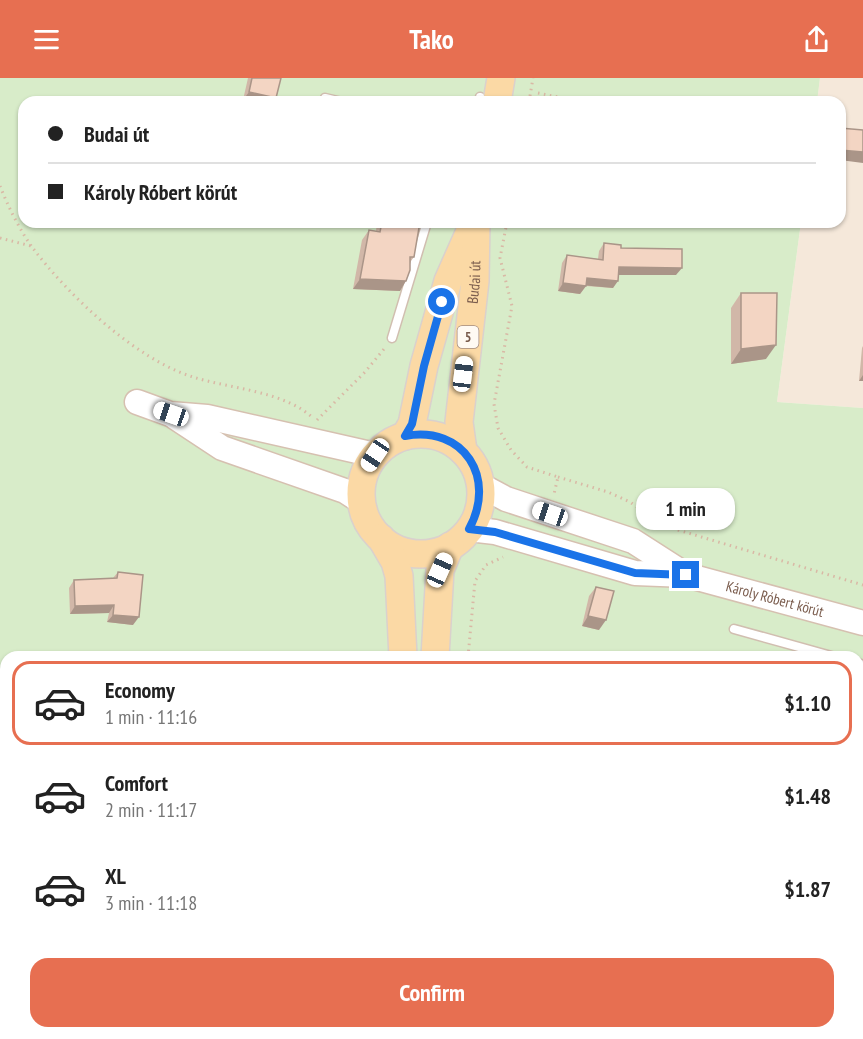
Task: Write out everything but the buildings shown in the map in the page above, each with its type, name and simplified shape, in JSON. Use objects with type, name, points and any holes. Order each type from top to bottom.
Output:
[{"type":"main road","points":[[488,96],[501,78]]},
{"type":"main road","name":"Budai út","points":[[405,436],[412,424],[424,366],[448,281],[472,228]]},
{"type":"main road","name":"Budai út","points":[[463,451],[459,422],[475,281],[475,228]]},
{"type":"main road","points":[[403,651],[399,576],[395,562],[365,516],[362,502],[363,477],[375,455],[388,443],[405,436],[415,434],[436,436],[455,444],[463,451]]},
{"type":"main road","name":"5","points":[[435,651],[440,570],[460,537],[477,515],[480,500],[480,485],[474,467],[463,451]]},
{"type":"main road","points":[[381,538],[402,551],[414,553],[439,551],[460,537]]},
{"type":"street","points":[[137,402],[171,414],[222,448],[345,491],[362,502]]},
{"type":"street","points":[[171,414],[207,417],[375,455]]},
{"type":"street","name":"Károly Róbert körút","points":[[480,485],[506,499],[633,541],[686,575]]},
{"type":"street","name":"Károly Róbert körút","points":[[460,537],[495,532],[635,573],[686,575],[863,623]]},
{"type":"lane","points":[[392,338],[425,228]]},
{"type":"lane","points":[[734,629],[813,651]]},
{"type":"path","points":[[530,96],[533,78]]},
{"type":"path","points":[[538,93],[553,96]]},
{"type":"path","points":[[0,186],[18,221]]},
{"type":"path","points":[[22,228],[31,246],[102,322],[151,356],[192,377],[285,401],[302,409],[316,421],[365,372],[392,338]]},
{"type":"path","points":[[494,404],[512,306],[500,258],[506,228]]},
{"type":"path","points":[[0,238],[31,246]]},
{"type":"path","points":[[558,477],[608,492],[678,530],[863,585]]},
{"type":"path","points":[[469,651],[475,581],[486,565],[502,556],[509,558]]},
{"type":"shaded area","points":[[820,78],[863,78],[863,408],[777,402],[800,228],[846,228],[846,96],[818,96]]},
{"type":"green space","points":[[0,78],[820,78],[818,96],[18,96],[18,228],[800,228],[777,402],[863,408],[863,651],[0,651]]},
{"type":"route","points":[[442,302],[424,366],[412,424],[405,436],[425,434],[446,439],[455,444],[469,459],[480,485],[477,515],[469,529],[495,532],[635,573],[686,575]]}]
